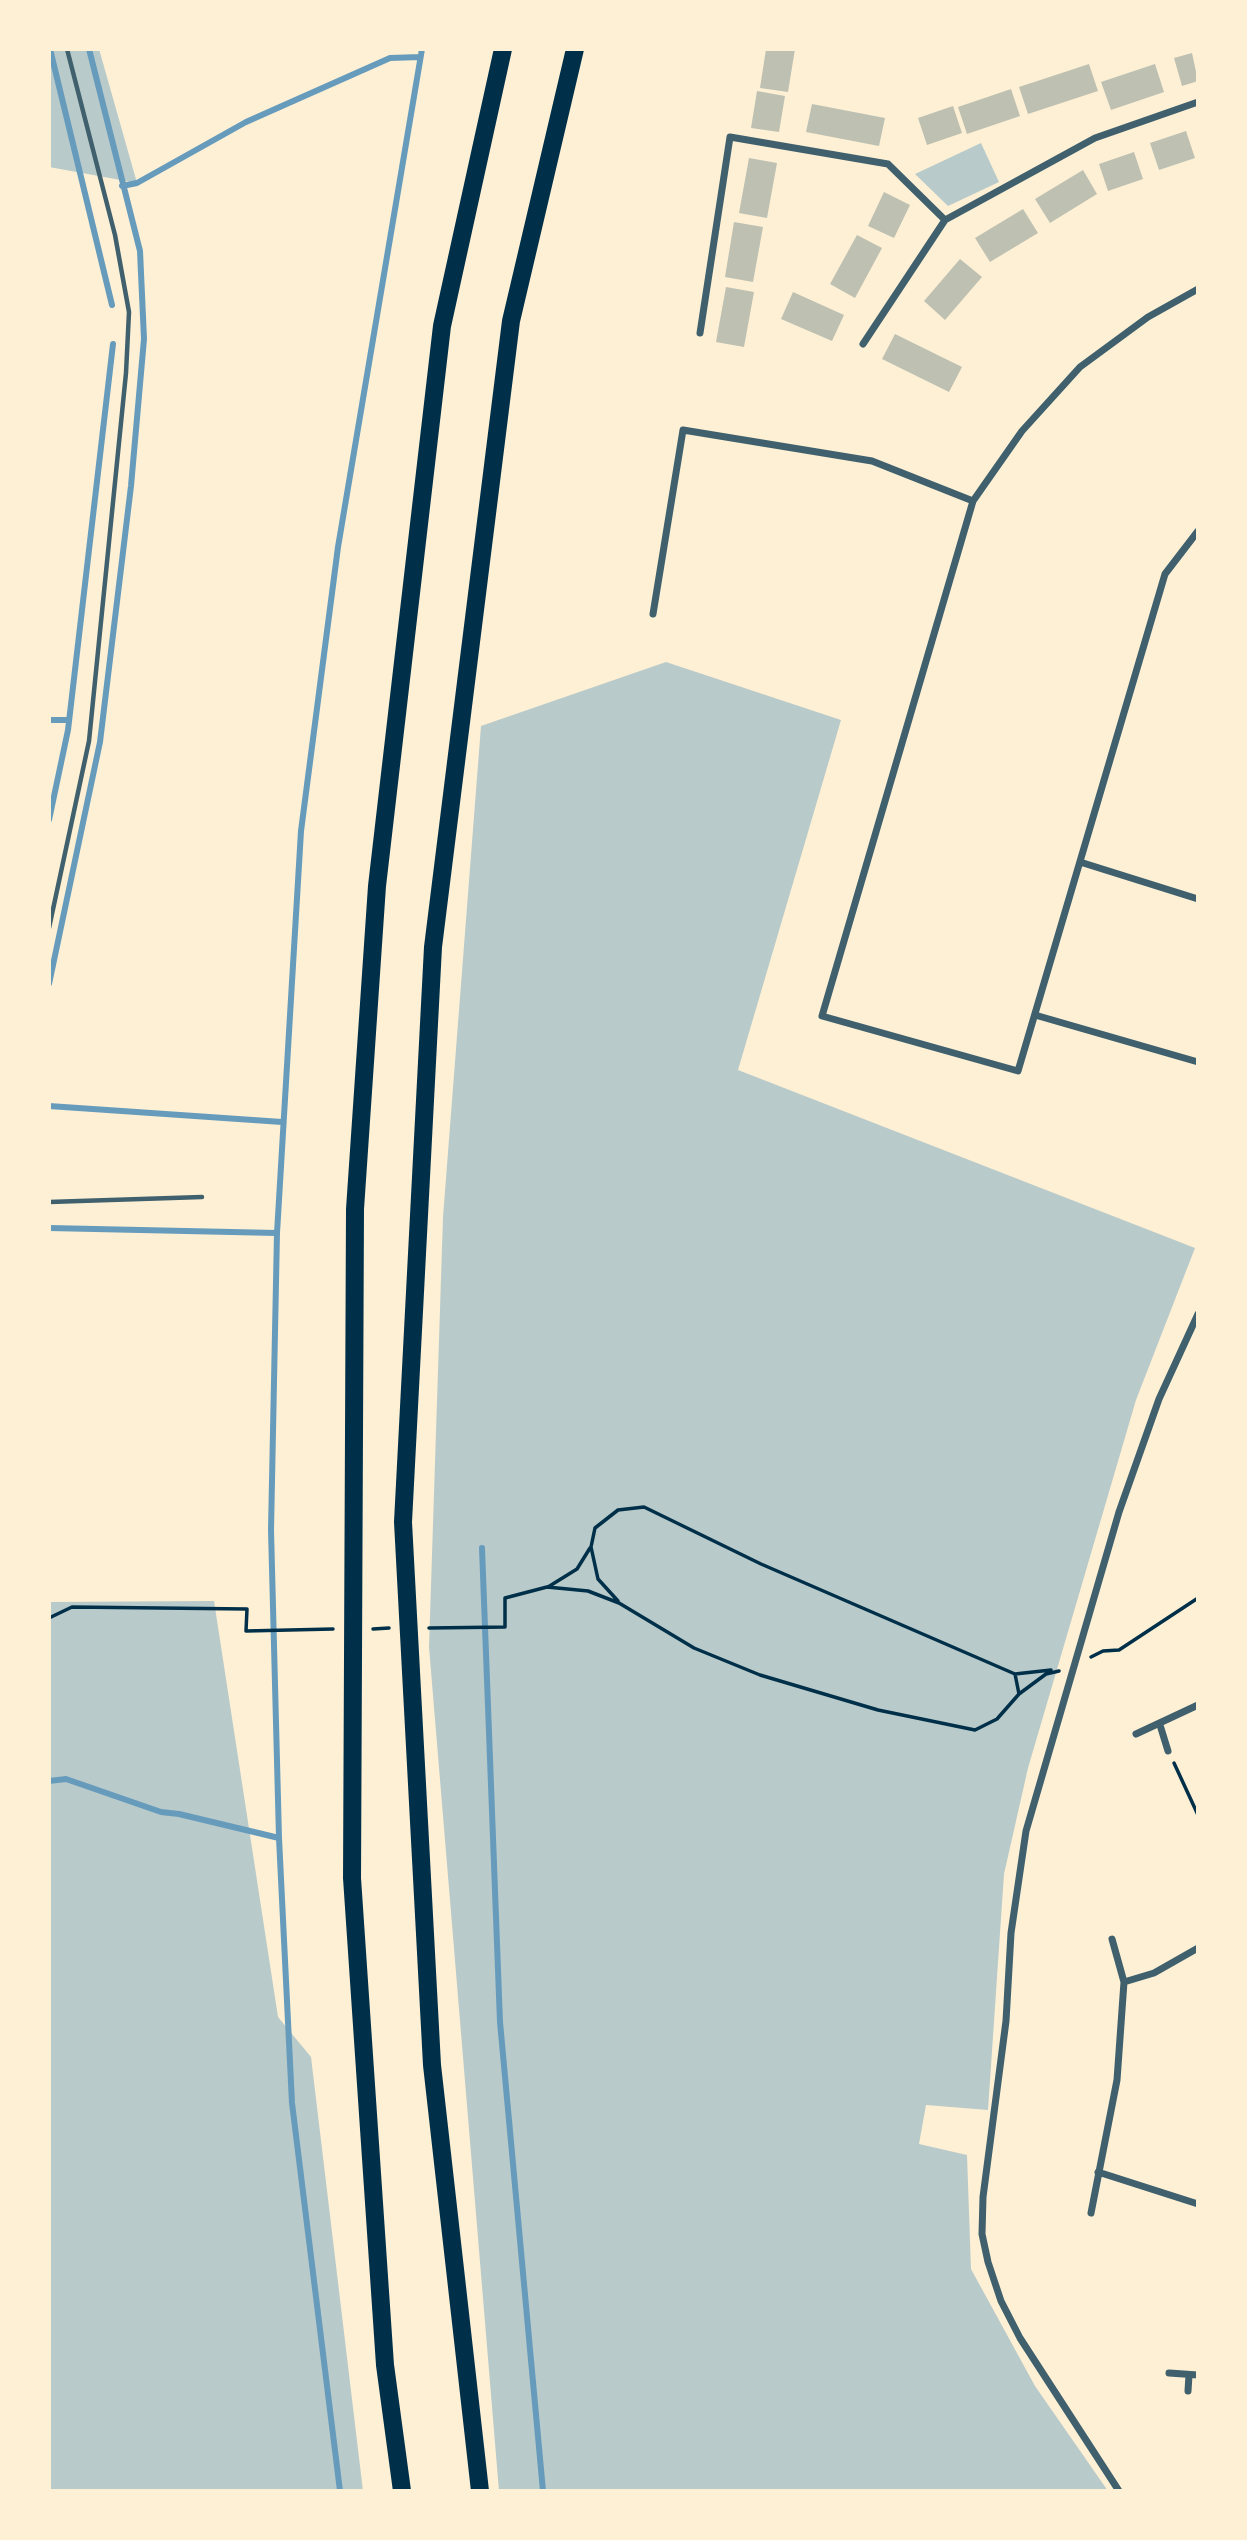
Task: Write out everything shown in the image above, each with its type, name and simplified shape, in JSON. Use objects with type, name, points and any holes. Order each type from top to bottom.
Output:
[{"type":"highway","points":[[402,2491],[385,2365],[352,1878],[355,1209],[377,886],[442,326],[503,49]]},
{"type":"highway","points":[[480,2491],[432,2065],[403,1522],[433,947],[511,321],[575,49]]},
{"type":"street","points":[[863,344],[945,220],[1094,138],[1198,102]]},
{"type":"street","points":[[701,333],[730,137],[888,164],[945,220]]},
{"type":"street","points":[[1198,289],[1148,317],[1080,367],[1022,431],[973,501],[822,1016],[1018,1071],[1165,574],[1198,531]]},
{"type":"street","points":[[653,614],[683,430],[872,461],[973,501]]},
{"type":"street","points":[[1080,862],[1198,899]]},
{"type":"street","points":[[1035,1015],[1198,1062]]},
{"type":"street","points":[[1119,2491],[1020,2338],[1001,2301],[982,2234],[987,2151],[1006,2021],[1016,1888],[1026,1832],[1119,1512],[1159,1399],[1198,1314]]},
{"type":"street","points":[[1136,1734],[1198,1705]]},
{"type":"street","points":[[1160,1725],[1168,1751]]},
{"type":"street","points":[[1091,2213],[1117,2080],[1124,1982],[1112,1939]]},
{"type":"street","points":[[1124,1982],[1154,1973],[1198,1948]]},
{"type":"street","points":[[1098,2172],[1198,2204]]},
{"type":"street","points":[[1169,2372],[1198,2375]]},
{"type":"street","points":[[1188,2391],[1189,2375]]},
{"type":"lane","points":[[49,928],[89,741],[126,373],[128,321],[115,235],[67,49]]},
{"type":"lane","points":[[49,1202],[202,1197]]},
{"type":"path","points":[[619,1603],[598,1579],[591,1547],[594,1528],[618,1510],[644,1507],[761,1564],[1015,1674],[1063,1671],[1103,1650],[1119,1650],[1198,1598]]},
{"type":"path","points":[[424,1628],[505,1627],[505,1598],[548,1587],[577,1569],[591,1547]]},
{"type":"path","points":[[548,1587],[588,1591],[619,1603],[694,1648],[760,1675],[878,1710],[975,1730],[997,1719],[1019,1694],[1053,1670]]},
{"type":"path","points":[[49,1618],[72,1607],[247,1609],[246,1631],[341,1629]]},
{"type":"path","points":[[369,1629],[396,1628]]},
{"type":"path","points":[[1015,1674],[1019,1694]]},
{"type":"path","points":[[1168,1751],[1198,1815]]},
{"type":"shaded area","points":[[49,49],[99,49],[137,183],[49,167]]},
{"type":"shaded area","points":[[981,143],[999,182],[948,206],[915,174]]},
{"type":"shaded area","points":[[666,662],[841,720],[738,1070],[1195,1248],[1136,1400],[1028,1768],[1004,1874],[988,2110],[926,2105],[919,2144],[967,2155],[971,2269],[1035,2386],[1108,2491],[499,2491],[429,1647],[443,1217],[481,726]]},
{"type":"shaded area","points":[[214,1601],[278,2017],[311,2057],[363,2491],[49,2491],[49,1602]]},
{"type":"building","points":[[766,49],[795,49],[788,92],[760,88]]},
{"type":"building","points":[[1192,53],[1198,81],[1182,86],[1174,58]]},
{"type":"building","points":[[1089,64],[1098,91],[1028,114],[1019,87]]},
{"type":"building","points":[[1155,64],[1164,92],[1111,110],[1101,82]]},
{"type":"building","points":[[1011,89],[1020,116],[967,134],[958,107]]},
{"type":"building","points":[[757,91],[785,96],[779,132],[751,128]]},
{"type":"building","points":[[812,104],[885,118],[879,146],[806,132]]},
{"type":"building","points":[[953,106],[962,133],[927,145],[918,118]]},
{"type":"building","points":[[1186,131],[1195,158],[1159,170],[1150,143]]},
{"type":"building","points":[[1134,152],[1143,179],[1108,191],[1099,164]]},
{"type":"building","points":[[749,158],[777,163],[767,218],[739,213]]},
{"type":"building","points":[[1083,170],[1097,194],[1050,223],[1035,199]]},
{"type":"building","points":[[884,192],[910,205],[894,238],[868,226]]},
{"type":"building","points":[[1023,209],[1038,233],[990,262],[975,238]]},
{"type":"building","points":[[734,222],[763,227],[753,282],[725,277]]},
{"type":"building","points":[[857,235],[882,248],[855,298],[830,284]]},
{"type":"building","points":[[960,259],[982,277],[945,320],[924,301]]},
{"type":"building","points":[[726,287],[754,292],[744,347],[716,342]]},
{"type":"building","points":[[793,292],[844,315],[832,341],[781,319]]},
{"type":"building","points":[[895,334],[962,367],[949,392],[882,359]]},
{"type":"waterway","points":[[50,49],[112,305]]},
{"type":"waterway","points":[[49,984],[100,742],[131,486],[144,339],[140,251],[89,49]]},
{"type":"waterway","points":[[340,2491],[292,2103],[279,1838],[271,1530],[277,1233],[301,831],[338,547],[422,49]]},
{"type":"waterway","points":[[122,186],[137,183],[246,122],[390,58],[420,57]]},
{"type":"waterway","points":[[49,820],[68,730],[113,344]]},
{"type":"waterway","points":[[49,720],[69,720]]},
{"type":"waterway","points":[[49,1106],[282,1122]]},
{"type":"waterway","points":[[49,1228],[277,1233]]},
{"type":"waterway","points":[[482,1548],[500,2022],[543,2491]]},
{"type":"waterway","points":[[49,1781],[66,1779],[161,1812],[279,1838]]}]
